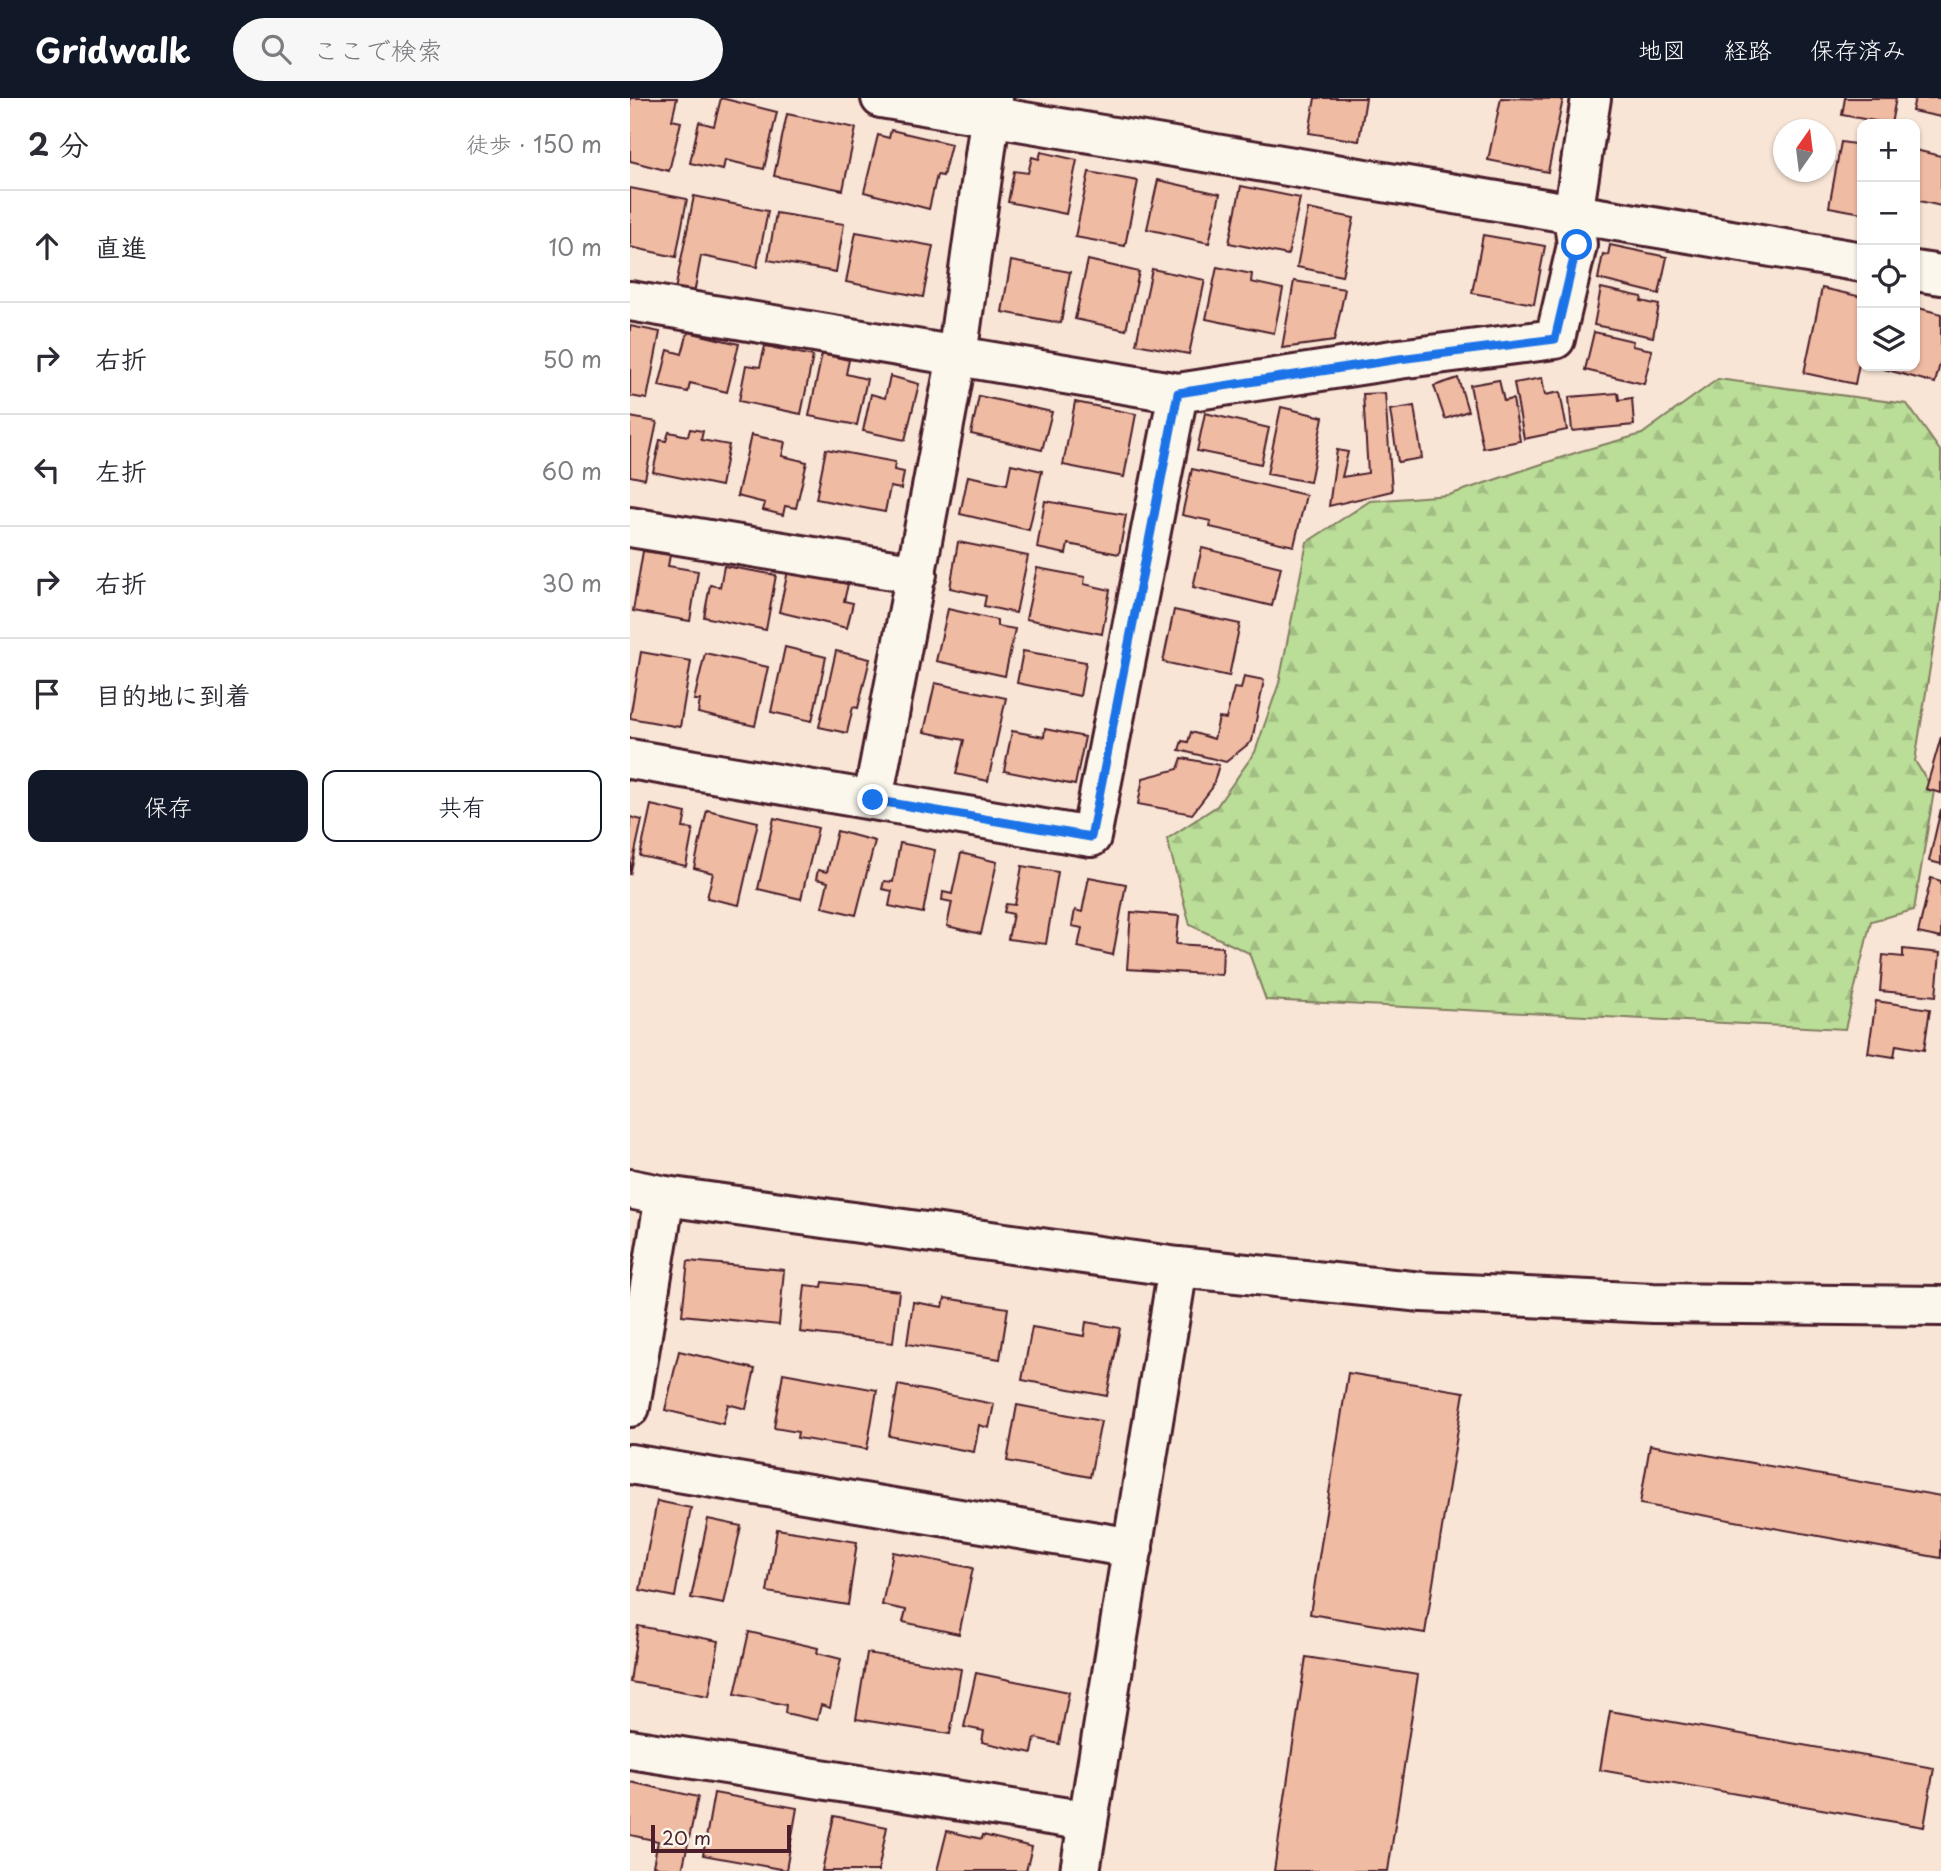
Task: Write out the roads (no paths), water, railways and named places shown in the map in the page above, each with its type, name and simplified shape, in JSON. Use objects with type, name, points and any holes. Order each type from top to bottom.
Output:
[{"type":"street","points":[[881,98],[991,107],[1573,215],[1857,261]]},
{"type":"street","points":[[630,301],[1178,393],[1399,359],[1555,339],[1577,245],[1573,215],[1591,98]]},
{"type":"street","points":[[873,800],[957,356],[991,107]]},
{"type":"street","points":[[1920,272],[1941,275]]},
{"type":"street","points":[[630,760],[1091,837],[1178,393]]},
{"type":"street","points":[[630,527],[916,574]]},
{"type":"street","points":[[630,1407],[648,1192],[1178,1267],[1408,1290],[1653,1303],[1941,1306]]},
{"type":"street","points":[[1080,1871],[1178,1267]]},
{"type":"street","points":[[630,1464],[1133,1548]]},
{"type":"street","points":[[630,1749],[1088,1821]]}]
